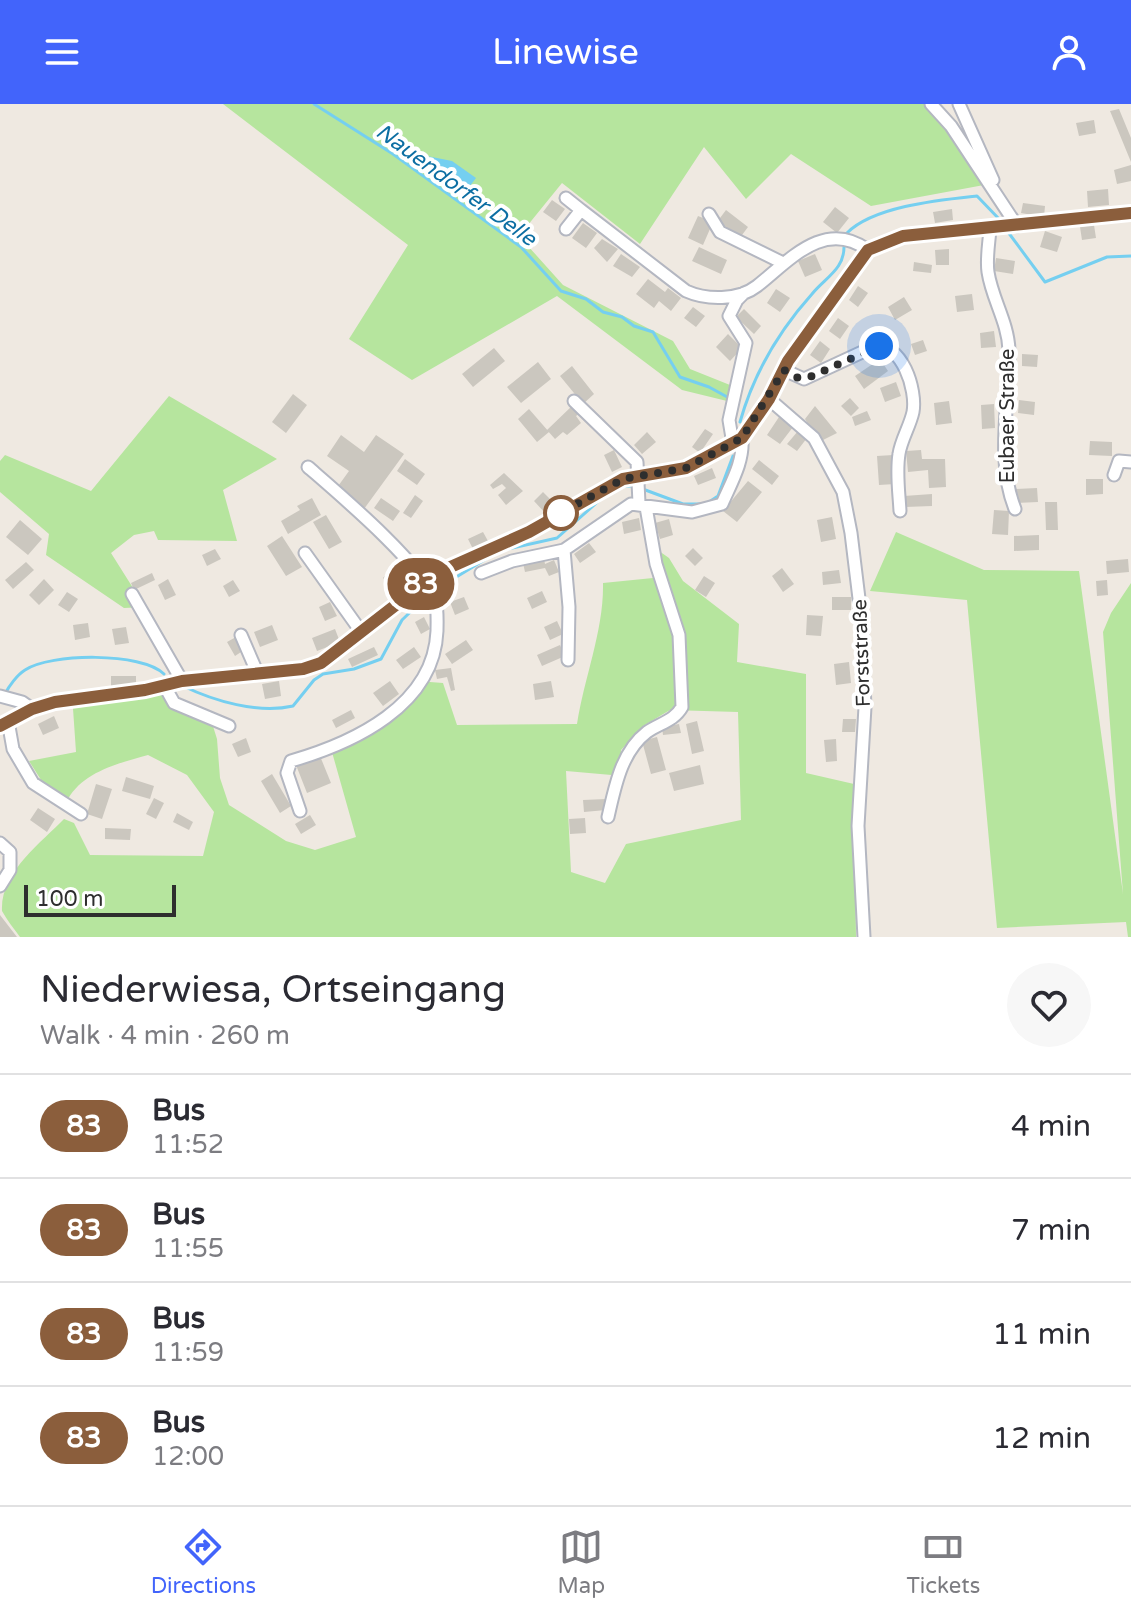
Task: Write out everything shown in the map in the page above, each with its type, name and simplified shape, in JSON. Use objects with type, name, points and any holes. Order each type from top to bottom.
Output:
[{"type":"street","points":[[931,104],[951,126],[995,193]]},
{"type":"street","points":[[959,104],[985,159],[1005,228]]},
{"type":"street","points":[[566,198],[686,291],[700,297],[715,298],[745,293]]},
{"type":"street","points":[[566,229],[581,210]]},
{"type":"street","points":[[81,814],[33,783],[13,749],[4,723],[55,702],[182,681],[303,669],[321,663],[429,589],[623,479],[638,482],[686,468],[738,441],[769,399],[823,309],[868,250],[903,236],[1131,213]]},
{"type":"street","points":[[709,214],[720,232],[781,262]]},
{"type":"street","name":"Eubaer Straße","points":[[1005,228],[987,271],[1007,332],[1007,490],[1015,509]]},
{"type":"street","points":[[481,573],[512,561],[564,550],[631,504],[692,512],[722,504],[743,449],[729,420],[746,343],[729,316],[737,300],[756,287],[781,262],[815,243],[838,237],[857,242],[868,250]]},
{"type":"street","points":[[784,370],[804,379],[873,347],[883,346],[896,353],[905,368],[914,409],[899,454],[900,511]]},
{"type":"street","name":"Forststraße","points":[[769,399],[789,413],[814,438],[843,492],[851,533],[861,615],[865,707],[858,826],[864,937]]},
{"type":"street","points":[[574,401],[637,462],[638,482],[656,564],[679,635],[682,707],[677,717],[644,734],[631,752],[618,774],[608,817]]},
{"type":"street","points":[[1114,475],[1119,461],[1131,462]]},
{"type":"street","points":[[300,811],[287,773],[291,761],[351,740],[398,708],[409,697],[435,655],[437,621],[429,589],[367,518],[308,467]]},
{"type":"street","points":[[564,550],[569,607],[568,660]]},
{"type":"street","points":[[305,553],[362,633]]},
{"type":"street","points":[[132,594],[182,681]]},
{"type":"street","points":[[241,635],[257,672]]},
{"type":"street","points":[[164,685],[174,703],[229,726]]},
{"type":"street","points":[[6,697],[32,709]]},
{"type":"street","points":[[0,843],[10,852],[11,864],[0,886]]},
{"type":"green space","points":[[223,104],[926,104],[946,125],[984,185],[871,206],[791,154],[746,199],[704,147],[640,244],[562,183],[519,236],[563,285],[673,341],[690,369],[730,385],[727,401],[682,390],[557,296],[412,380],[349,339],[408,245]]},
{"type":"green space","points":[[169,396],[277,459],[223,490],[237,541],[158,540],[154,531],[134,535],[111,553],[145,607],[124,608],[46,555],[49,534],[0,492],[0,461],[5,455],[91,491]]},
{"type":"green space","points":[[896,532],[984,570],[1079,571],[1123,894],[1103,632],[1111,613],[1131,583],[1131,937],[1128,937],[1126,922],[997,928],[967,600],[870,591]]},
{"type":"green space","points":[[659,551],[669,558],[683,581],[739,624],[737,662],[806,674],[806,773],[854,784],[856,937],[20,937],[2,911],[3,897],[15,871],[64,819],[74,823],[90,855],[203,856],[214,812],[187,775],[148,755],[93,775],[83,781],[68,799],[43,783],[29,761],[76,752],[72,694],[147,685],[181,699],[212,723],[217,739],[220,778],[229,805],[286,841],[315,850],[356,837],[330,745],[389,708],[417,681],[443,683],[457,725],[577,724],[597,636],[603,583],[653,578],[647,553]],"holes":[[[670,710],[738,712],[741,820],[626,844],[605,883],[571,872],[566,771],[623,776],[621,750],[643,726]]]},
{"type":"water","points":[[422,155],[452,161],[476,178],[463,195],[419,159]]},
{"type":"building","points":[[1119,109],[1131,138],[1131,162],[1110,111]]},
{"type":"building","points":[[1094,120],[1096,133],[1079,136],[1076,123]]},
{"type":"building","points":[[1131,165],[1131,181],[1117,184],[1114,170]]},
{"type":"building","points":[[1108,189],[1109,205],[1088,207],[1087,191]]},
{"type":"building","points":[[552,200],[565,209],[556,221],[543,212]]},
{"type":"building","points":[[1023,203],[1045,206],[1044,217],[1021,213]]},
{"type":"building","points":[[835,207],[849,218],[837,233],[823,222]]},
{"type":"building","points":[[952,209],[953,220],[935,223],[933,212]]},
{"type":"building","points":[[726,210],[748,227],[739,239],[717,222]]},
{"type":"building","points":[[698,216],[713,222],[703,245],[688,238]]},
{"type":"building","points":[[583,223],[597,233],[586,248],[572,238]]},
{"type":"building","points":[[1094,225],[1096,238],[1082,240],[1080,227]]},
{"type":"building","points":[[1045,231],[1062,237],[1057,252],[1040,247]]},
{"type":"building","points":[[602,239],[618,249],[607,262],[594,248]]},
{"type":"building","points":[[699,247],[727,260],[721,274],[692,261]]},
{"type":"building","points":[[949,249],[949,265],[936,265],[935,250]]},
{"type":"building","points":[[621,254],[640,267],[632,277],[613,266]]},
{"type":"building","points":[[815,254],[822,270],[805,277],[798,261]]},
{"type":"building","points":[[996,258],[1015,261],[1013,274],[994,271]]},
{"type":"building","points":[[914,262],[932,265],[931,273],[913,271]]},
{"type":"building","points":[[648,279],[665,292],[668,288],[681,298],[671,311],[659,301],[654,308],[636,294]]},
{"type":"building","points":[[858,286],[868,293],[858,307],[849,300]]},
{"type":"building","points":[[776,289],[790,298],[780,312],[767,303]]},
{"type":"building","points":[[972,294],[974,310],[957,312],[955,296]]},
{"type":"building","points":[[904,297],[912,310],[895,320],[888,307]]},
{"type":"building","points":[[693,307],[705,316],[696,327],[684,318]]},
{"type":"building","points":[[744,309],[761,326],[754,334],[736,317]]},
{"type":"building","points":[[838,318],[849,326],[840,339],[829,331]]},
{"type":"building","points":[[994,331],[996,347],[981,348],[980,333]]},
{"type":"building","points":[[728,334],[742,348],[730,361],[716,347]]},
{"type":"building","points":[[923,340],[927,351],[915,355],[911,344]]},
{"type":"building","points":[[820,341],[830,349],[821,363],[810,355]]},
{"type":"building","points":[[494,348],[505,361],[473,387],[462,374]]},
{"type":"building","points":[[1022,354],[1038,355],[1037,367],[1022,366]]},
{"type":"building","points":[[880,359],[888,371],[864,389],[855,376]]},
{"type":"building","points":[[538,362],[551,379],[521,403],[507,387]]},
{"type":"building","points":[[572,366],[594,394],[583,404],[560,376]]},
{"type":"building","points":[[896,382],[901,396],[885,402],[880,388]]},
{"type":"building","points":[[293,394],[307,405],[286,433],[272,422]]},
{"type":"building","points":[[850,398],[859,408],[851,416],[841,406]]},
{"type":"building","points":[[1019,400],[1035,402],[1034,415],[1018,413]]},
{"type":"building","points":[[949,401],[952,423],[936,425],[934,403]]},
{"type":"building","points":[[994,404],[995,428],[982,429],[981,405]]},
{"type":"building","points":[[573,405],[580,413],[576,416],[581,423],[567,435],[563,432],[555,439],[547,430]]},
{"type":"building","points":[[815,406],[837,433],[819,442],[805,419]]},
{"type":"building","points":[[529,409],[549,432],[537,442],[518,419]]},
{"type":"building","points":[[867,411],[871,420],[855,426],[852,417]]},
{"type":"building","points":[[779,417],[793,427],[780,444],[767,435]]},
{"type":"building","points":[[705,429],[713,434],[700,453],[692,447]]},
{"type":"building","points":[[798,431],[807,438],[797,451],[787,444]]},
{"type":"building","points":[[647,432],[656,442],[642,454],[634,445]]},
{"type":"building","points":[[341,435],[364,452],[376,435],[404,454],[364,509],[336,489],[349,471],[327,456]]},
{"type":"building","points":[[1090,441],[1112,442],[1112,456],[1089,455]]},
{"type":"building","points":[[614,450],[622,467],[612,472],[604,455]]},
{"type":"building","points":[[921,450],[922,459],[945,459],[946,487],[929,488],[928,470],[908,472],[906,451]]},
{"type":"building","points":[[893,455],[895,484],[879,485],[877,456]]},
{"type":"building","points":[[405,459],[425,474],[417,485],[397,471]]},
{"type":"building","points":[[759,460],[779,476],[772,485],[752,469]]},
{"type":"building","points":[[712,468],[716,478],[698,485],[694,476]]},
{"type":"building","points":[[504,473],[523,491],[506,505],[498,495],[506,488],[502,484],[493,489],[490,485]]},
{"type":"building","points":[[1086,479],[1103,479],[1103,494],[1086,495]]},
{"type":"building","points":[[748,481],[762,492],[737,522],[723,511]]},
{"type":"building","points":[[1037,488],[1038,502],[1014,503],[1013,489]]},
{"type":"building","points":[[543,492],[556,505],[546,514],[534,501]]},
{"type":"building","points":[[932,494],[932,506],[905,507],[904,496]]},
{"type":"building","points":[[415,495],[423,501],[411,518],[403,513]]},
{"type":"building","points":[[312,498],[321,515],[288,534],[281,521],[300,510],[297,506]]},
{"type":"building","points":[[381,498],[400,511],[393,521],[374,508]]},
{"type":"building","points":[[1045,502],[1057,502],[1058,530],[1046,530]]},
{"type":"building","points":[[994,510],[1009,511],[1008,535],[992,534]]},
{"type":"building","points":[[326,515],[342,542],[329,549],[313,522]]},
{"type":"building","points":[[832,517],[836,539],[821,542],[817,520]]},
{"type":"building","points":[[639,518],[641,530],[624,534],[622,522]]},
{"type":"building","points":[[669,519],[673,535],[660,539],[655,523]]},
{"type":"building","points":[[20,520],[42,539],[28,555],[6,537]]},
{"type":"building","points":[[483,532],[488,541],[473,549],[468,539]]},
{"type":"building","points":[[1039,535],[1039,550],[1014,551],[1014,536]]},
{"type":"building","points":[[282,536],[302,567],[286,576],[267,546]]},
{"type":"building","points":[[589,543],[596,552],[580,563],[574,554]]},
{"type":"building","points":[[693,548],[703,558],[695,566],[685,556]]},
{"type":"building","points":[[215,549],[221,559],[207,566],[202,555]]},
{"type":"building","points":[[544,559],[545,564],[554,560],[559,572],[549,576],[545,568],[525,572],[523,563]]},
{"type":"building","points":[[1128,559],[1129,572],[1107,574],[1106,561]]},
{"type":"building","points":[[26,562],[34,570],[13,589],[5,580]]},
{"type":"building","points":[[396,563],[406,573],[393,587],[383,578]]},
{"type":"building","points":[[782,568],[794,584],[783,592],[772,576]]},
{"type":"building","points":[[839,570],[841,583],[823,585],[822,572]]},
{"type":"building","points":[[152,573],[155,580],[134,590],[131,583]]},
{"type":"building","points":[[704,576],[715,583],[706,597],[695,590]]},
{"type":"building","points":[[44,579],[54,590],[39,605],[29,595]]},
{"type":"building","points":[[168,579],[176,595],[165,600],[158,585]]},
{"type":"building","points":[[233,580],[240,591],[229,597],[223,586]]},
{"type":"building","points":[[1107,580],[1108,595],[1097,596],[1096,581]]},
{"type":"building","points":[[542,591],[547,602],[532,609],[527,598]]},
{"type":"building","points":[[67,592],[78,599],[69,612],[58,605]]},
{"type":"building","points":[[464,597],[469,609],[455,615],[450,602]]},
{"type":"building","points":[[832,597],[851,597],[851,610],[832,610]]},
{"type":"building","points":[[330,602],[337,616],[325,621],[319,607]]},
{"type":"building","points":[[807,615],[823,616],[821,636],[806,635]]},
{"type":"building","points":[[424,617],[430,629],[421,634],[415,622]]},
{"type":"building","points":[[557,621],[563,634],[550,640],[544,627]]},
{"type":"building","points":[[88,623],[90,637],[75,640],[73,625]]},
{"type":"building","points":[[272,625],[278,640],[260,647],[254,632]]},
{"type":"building","points":[[126,627],[129,643],[115,645],[112,629]]},
{"type":"building","points":[[335,629],[340,642],[317,651],[312,638]]},
{"type":"building","points":[[236,637],[244,650],[235,656],[227,642]]},
{"type":"building","points":[[466,640],[473,650],[452,664],[445,654]]},
{"type":"building","points":[[560,645],[565,656],[542,666],[537,655]]},
{"type":"building","points":[[374,647],[378,655],[352,667],[348,659]]},
{"type":"building","points":[[414,647],[421,657],[403,669],[396,660]]},
{"type":"building","points":[[849,662],[851,683],[836,685],[834,664]]},
{"type":"building","points":[[451,668],[455,690],[451,691],[447,677],[437,679],[435,670]]},
{"type":"building","points":[[111,676],[136,676],[136,686],[111,686]]},
{"type":"building","points":[[279,681],[281,696],[265,699],[262,684]]},
{"type":"building","points":[[390,681],[399,694],[383,706],[373,693]]},
{"type":"building","points":[[551,681],[554,697],[535,700],[533,684]]},
{"type":"building","points":[[351,710],[355,718],[336,728],[332,720]]},
{"type":"building","points":[[54,716],[59,728],[43,735],[38,724]]},
{"type":"building","points":[[843,719],[856,719],[855,732],[842,732]]},
{"type":"building","points":[[697,721],[704,751],[692,754],[686,724]]},
{"type":"building","points":[[679,724],[681,733],[663,735],[662,727]]},
{"type":"building","points":[[657,737],[666,770],[651,774],[642,741]]},
{"type":"building","points":[[246,738],[251,752],[238,757],[232,744]]},
{"type":"building","points":[[836,739],[837,761],[826,762],[824,740]]},
{"type":"building","points":[[320,756],[331,783],[307,793],[296,765]]},
{"type":"building","points":[[700,765],[704,784],[674,791],[669,773]]},
{"type":"building","points":[[272,774],[291,806],[280,813],[261,781]]},
{"type":"building","points":[[126,777],[154,786],[150,799],[122,791]]},
{"type":"building","points":[[96,784],[112,789],[102,819],[87,814]]},
{"type":"building","points":[[154,798],[164,803],[156,819],[146,814]]},
{"type":"building","points":[[606,799],[606,810],[584,812],[583,800]]},
{"type":"building","points":[[38,808],[55,819],[47,832],[30,820]]},
{"type":"building","points":[[177,813],[193,822],[189,830],[173,822]]},
{"type":"building","points":[[310,815],[316,825],[301,834],[295,824]]},
{"type":"building","points":[[585,818],[586,833],[570,834],[569,819]]},
{"type":"building","points":[[105,828],[131,829],[130,840],[105,839]]},
{"type":"building","points":[[0,915],[17,937],[0,937]]},
{"type":"waterway","name":"Nauendorfer Delle","points":[[314,104],[393,154],[521,247],[561,291],[586,299],[603,312],[622,317],[634,326],[653,332],[680,377],[729,398]]},
{"type":"waterway","points":[[847,233],[890,210],[977,196],[1001,221]]},
{"type":"waterway","points":[[1005,228],[1045,282],[1107,257],[1131,256]]},
{"type":"waterway","points":[[740,422],[752,386],[768,354],[800,308],[838,267],[844,245]]},
{"type":"waterway","points":[[709,502],[718,496],[733,456]]},
{"type":"waterway","points":[[435,590],[499,551],[557,538],[602,498],[625,486],[633,486]]},
{"type":"waterway","points":[[640,488],[683,504],[701,504]]},
{"type":"waterway","points":[[183,686],[236,705],[265,708],[293,706],[314,680],[323,674],[354,669],[381,659],[402,620],[429,594]]},
{"type":"waterway","points":[[5,694],[25,670],[54,660],[117,659],[153,667],[164,674]]},
{"type":"bus line","name":"83","points":[[0,726],[13,717],[55,702],[115,695],[182,681],[303,669],[321,663],[343,649],[437,573],[529,532],[623,479],[686,468],[709,459],[742,438],[752,426],[788,361],[823,309],[868,250],[885,241],[903,236],[1131,213]]},
{"type":"route","points":[[561,513],[557,515],[623,479],[686,468],[709,459],[742,438],[769,399],[784,370],[804,379],[879,346]]}]
